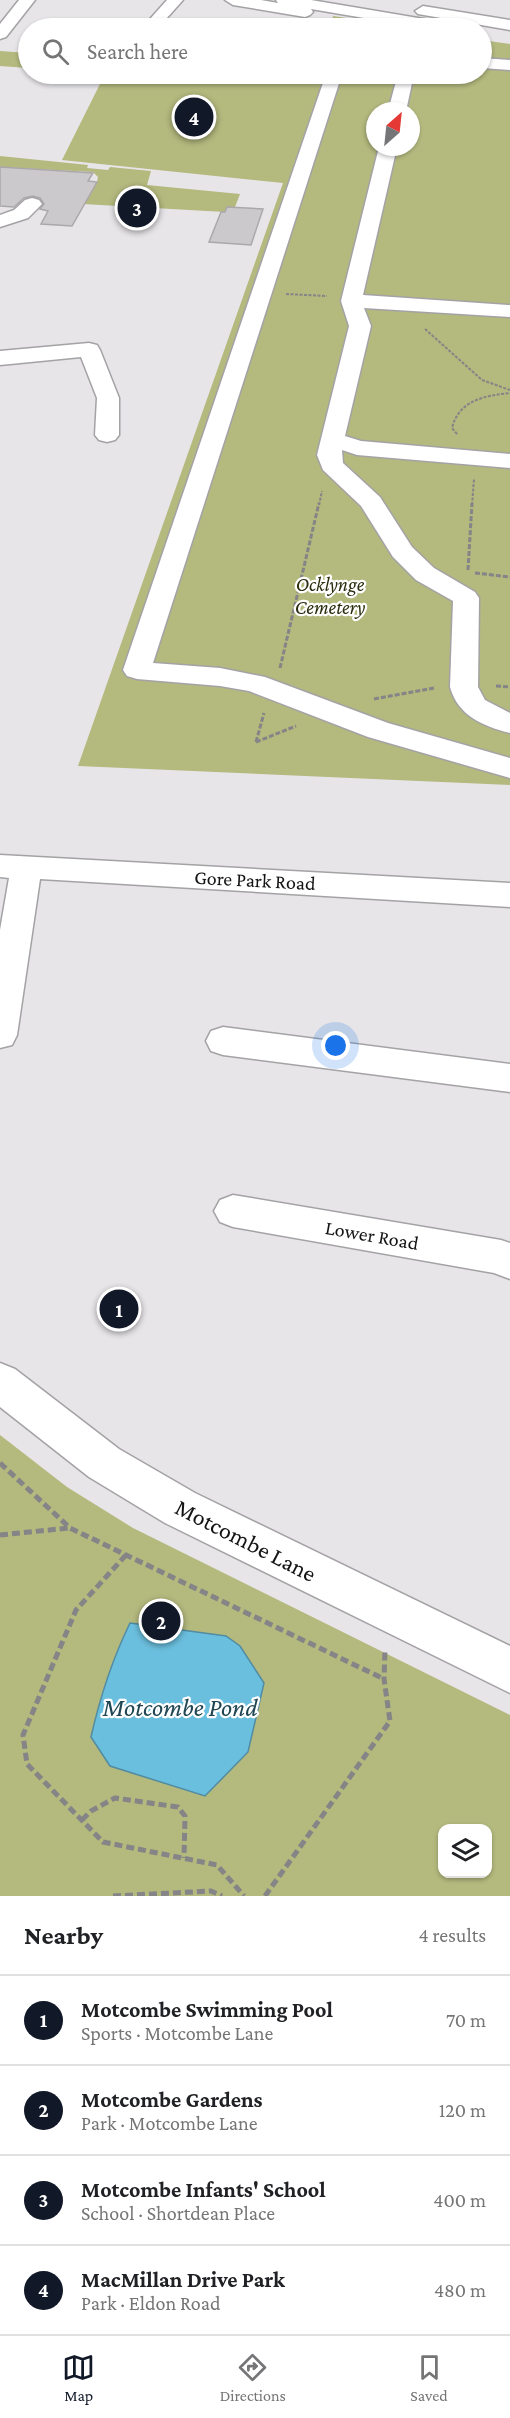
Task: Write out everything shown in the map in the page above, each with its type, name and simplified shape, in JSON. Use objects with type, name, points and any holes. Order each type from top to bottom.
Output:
[{"type":"street","points":[[0,34],[27,0]]},
{"type":"street","points":[[159,18],[175,0]]},
{"type":"street","points":[[233,0],[318,14],[328,7]]},
{"type":"street","points":[[284,0],[328,7],[370,6],[458,18]]},
{"type":"street","points":[[370,6],[413,18]]},
{"type":"street","points":[[492,23],[510,25]]},
{"type":"street","points":[[492,36],[510,39]]},
{"type":"street","points":[[492,64],[510,65]]},
{"type":"street","points":[[331,84],[136,670],[220,677],[255,683],[378,730],[510,768]]},
{"type":"street","points":[[399,102],[404,84]]},
{"type":"street","points":[[386,156],[351,301],[360,326],[329,455],[331,465],[371,502],[402,552],[425,574],[466,598],[464,687],[466,697],[486,715],[510,724]]},
{"type":"street","points":[[0,221],[21,214],[32,204]]},
{"type":"street","points":[[351,301],[509,306]]},
{"type":"street","points":[[0,358],[89,350],[108,398],[107,435]]},
{"type":"street","points":[[333,439],[357,448],[493,460]]},
{"type":"street","points":[[0,1035],[13,867]]},
{"type":"street","name":"Gore Park Road","points":[[13,867],[510,895]]},
{"type":"street","points":[[223,1041],[510,1078]]},
{"type":"street","name":"Lower Road","points":[[233,1211],[501,1257],[510,1262]]},
{"type":"street","name":"Motcombe Lane","points":[[0,1382],[104,1463],[180,1508],[510,1670]]},
{"type":"path","points":[[262,292],[345,298],[351,301]]},
{"type":"path","points":[[422,326],[482,380],[510,392]]},
{"type":"path","points":[[510,392],[476,400],[462,406],[453,415],[452,428],[462,441],[493,460],[468,572],[510,577]]},
{"type":"path","points":[[274,692],[326,473],[331,465]]},
{"type":"path","points":[[0,1463],[70,1528],[384,1679]]},
{"type":"path","points":[[0,1534],[70,1528]]},
{"type":"path","points":[[126,1555],[76,1610],[23,1736],[27,1764],[103,1842],[217,1865],[244,1896]]},
{"type":"path","points":[[265,1896],[390,1721],[384,1679],[385,1609]]},
{"type":"path","points":[[82,1820],[91,1811],[115,1798],[178,1807],[185,1816],[184,1858]]},
{"type":"path","points":[[113,1896],[211,1892],[222,1896]]},
{"type":"green space","name":"Ocklynge Cemetery","points":[[492,41],[510,44],[510,785],[78,766],[283,183],[62,160],[100,84],[492,84]]},
{"type":"green space","points":[[0,51],[18,52],[18,67],[0,66]]},
{"type":"green space","points":[[0,156],[88,165],[87,168],[108,170],[110,167],[151,171],[147,185],[240,194],[235,207],[227,207],[225,212],[83,204],[97,182],[98,177],[93,172],[0,167]]},
{"type":"green space","points":[[0,1435],[67,1487],[133,1528],[510,1715],[510,1896],[0,1896]]},
{"type":"water","name":"Motcombe Pond","points":[[130,1623],[226,1636],[240,1646],[264,1683],[248,1752],[205,1796],[110,1766],[91,1737],[107,1679]]},
{"type":"building","points":[[0,167],[93,173],[88,181],[97,182],[72,226],[41,224],[48,211],[40,209],[44,204],[40,198],[33,196],[24,198],[14,207],[0,206]]},
{"type":"building","points":[[227,207],[263,209],[251,245],[209,242],[221,212],[225,212]]},
{"type":"place","name":"MacMillan Drive Park","points":[[194,117]]},
{"type":"place","name":"Motcombe Infants' School","points":[[137,208]]},
{"type":"place","name":"Motcombe Swimming Pool","points":[[119,1309]]},
{"type":"place","name":"Motcombe Gardens","points":[[161,1621]]}]
